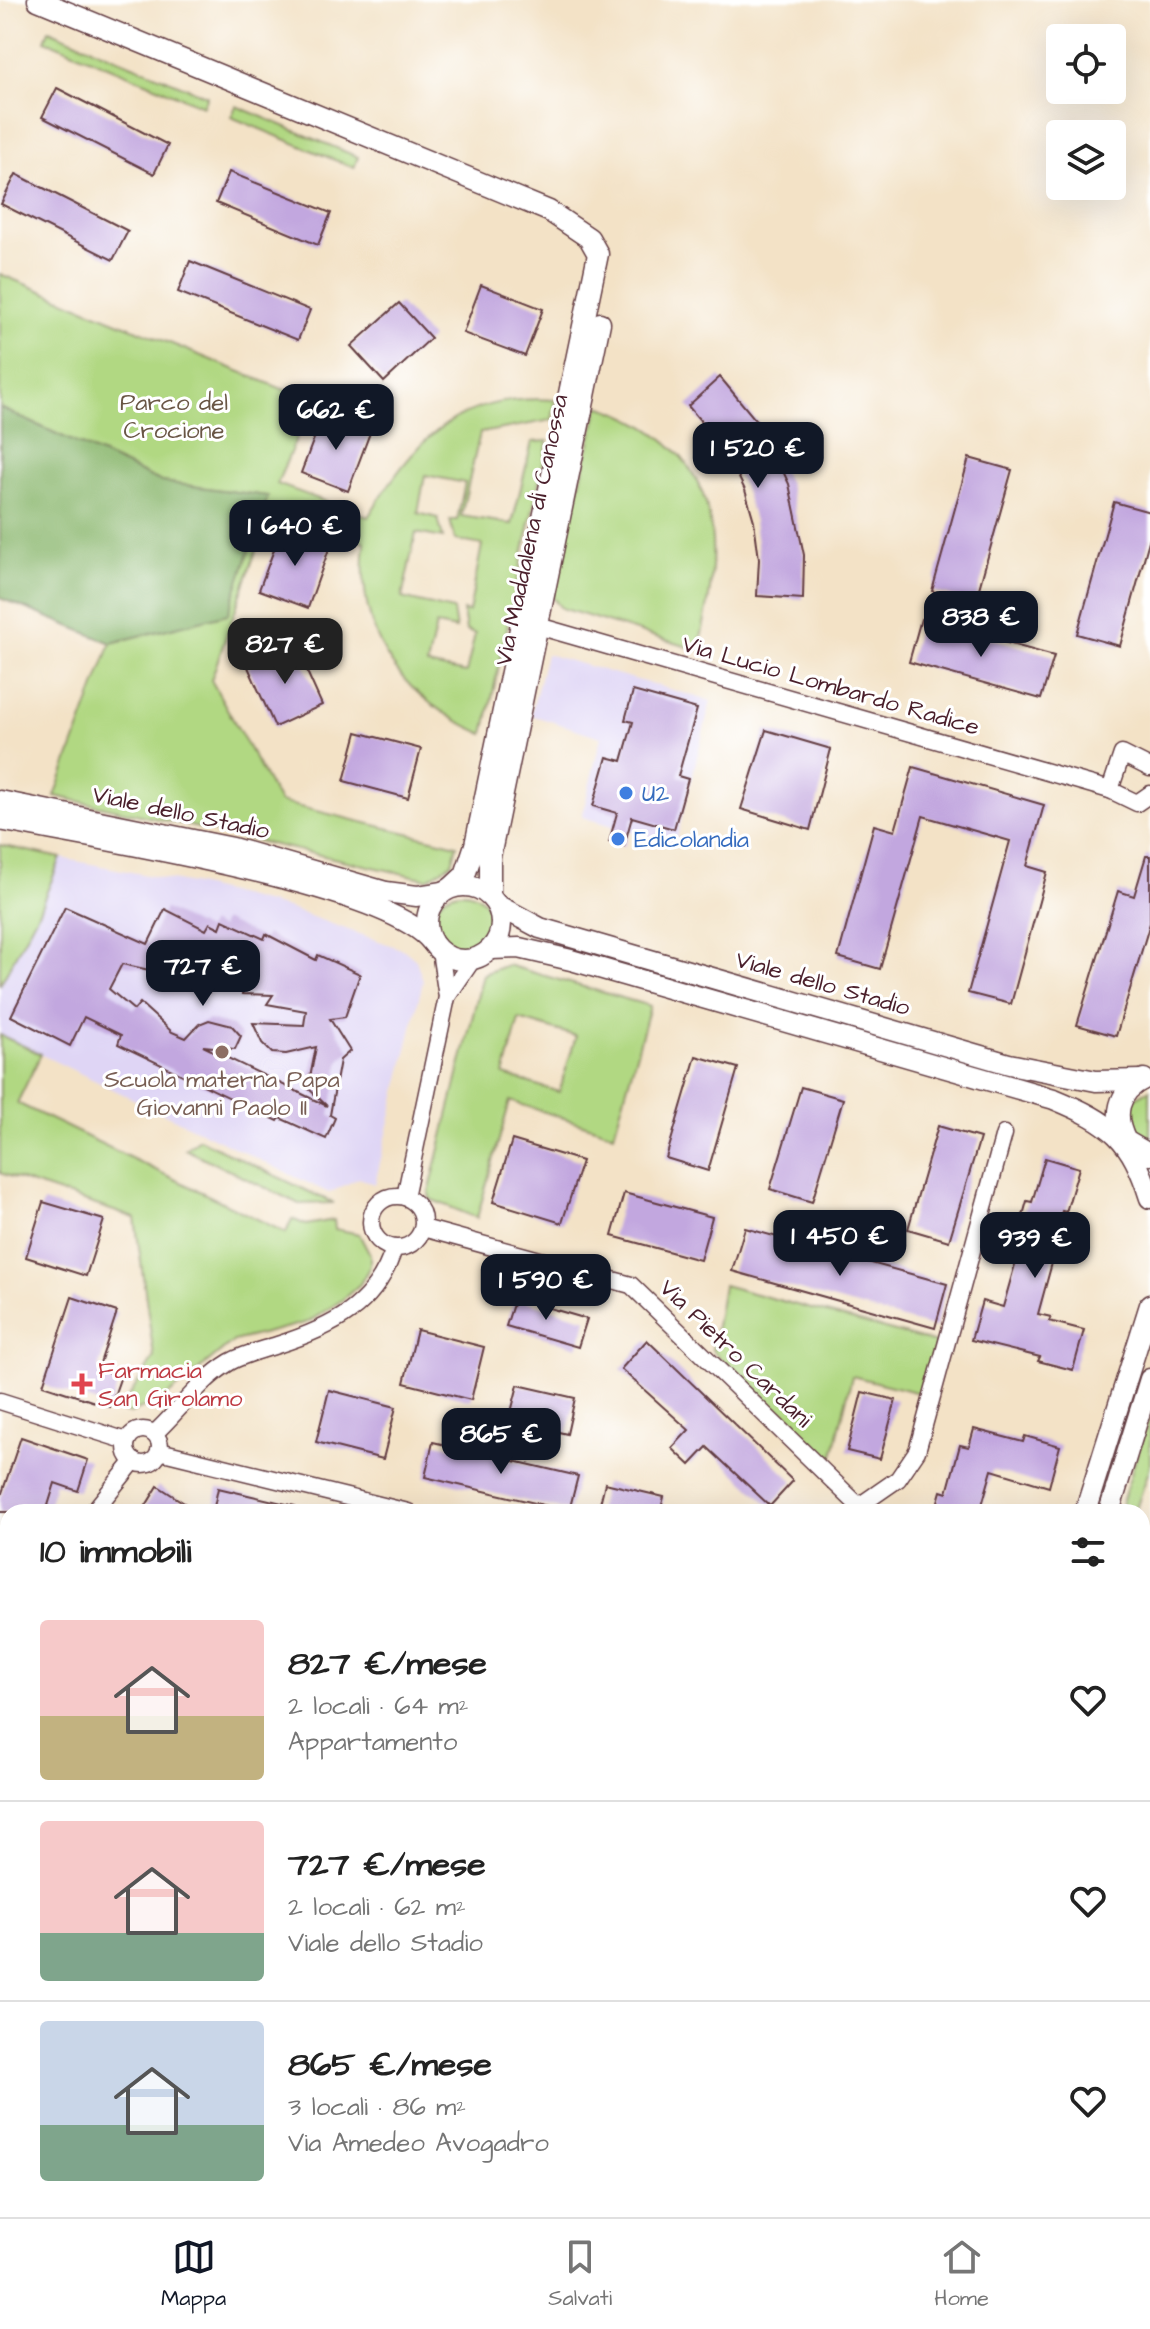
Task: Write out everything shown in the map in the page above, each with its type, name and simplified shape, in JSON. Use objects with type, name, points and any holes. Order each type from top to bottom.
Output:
[{"type":"street","name":"Via Maddalena di Canossa","points":[[38,0],[549,211],[592,224],[608,249],[608,279],[597,339],[490,857],[494,900]]},
{"type":"street","name":"Via Maddalena di Canossa","points":[[447,890],[465,875],[472,856],[598,254],[589,238],[549,211]]},
{"type":"street","points":[[562,517],[555,499],[566,445],[563,432],[573,416],[584,364],[597,339]]},
{"type":"street","points":[[519,639],[538,626],[534,605],[537,557]]},
{"type":"street","name":"Via Lucio Lombardo Radice","points":[[538,626],[1110,790],[1137,803],[1150,794]]},
{"type":"street","points":[[496,748],[508,729],[517,728],[511,710],[512,672]]},
{"type":"street","points":[[1110,790],[1122,754],[1150,768]]},
{"type":"street","name":"Viale dello Stadio","points":[[0,801],[219,845],[386,892],[417,896],[479,888],[540,928],[1009,1064],[1096,1081],[1146,1079]]},
{"type":"street","name":"Viale dello Stadio","points":[[0,820],[193,857],[296,883],[413,923],[436,947],[461,960],[519,948],[571,960],[1026,1090],[1071,1106],[1150,1155]]},
{"type":"street","points":[[405,1197],[447,997],[427,915],[447,890]]},
{"type":"street","points":[[447,997],[500,933],[494,900]]},
{"type":"street","points":[[1146,1079],[1132,1086],[1120,1102],[1119,1127],[1150,1198]]},
{"type":"street","points":[[865,1504],[898,1479],[917,1451],[1004,1134]]},
{"type":"street","points":[[405,1197],[421,1212],[423,1228],[409,1245],[394,1248],[379,1240],[372,1217],[381,1202],[405,1197]]},
{"type":"street","name":"Via Pietro Cardani","points":[[423,1228],[631,1285],[853,1504]]},
{"type":"street","points":[[379,1504],[156,1443],[135,1432],[127,1441],[127,1454],[134,1461],[149,1462],[156,1443],[209,1377],[233,1361],[311,1335],[361,1306],[389,1266],[394,1248]]},
{"type":"street","points":[[1088,1504],[1150,1305]]},
{"type":"street","points":[[1112,1504],[1150,1379]]},
{"type":"street","points":[[0,1401],[127,1441]]},
{"type":"street","points":[[1102,1459],[1126,1459]]},
{"type":"street","points":[[99,1504],[134,1461]]},
{"type":"shaded area","points":[[546,654],[711,701],[675,845],[582,817],[601,737],[531,715]]},
{"type":"shaded area","name":"Scuola materna Papa Giovanni Paolo II","points":[[61,858],[196,885],[287,908],[404,950],[416,960],[423,981],[375,1184],[359,1178],[329,1193],[0,1035],[0,985],[38,913]]},
{"type":"green space","points":[[49,30],[207,96],[203,106],[45,40]]},
{"type":"green space","points":[[236,106],[358,157],[354,168],[231,117]]},
{"type":"green space","name":"Parco del Crocione","points":[[0,274],[312,401],[277,484],[368,517],[404,465],[442,427],[465,413],[491,404],[556,400],[552,420],[480,433],[461,516],[512,524],[532,442],[548,441],[484,734],[428,702],[406,682],[389,659],[376,634],[367,606],[365,542],[271,508],[211,680],[279,802],[457,845],[452,863],[427,879],[55,796],[111,643],[227,614],[267,496],[162,482],[0,408]],"holes":[[[425,475],[465,483],[457,520],[450,520],[455,540],[482,545],[469,612],[463,611],[466,631],[475,634],[466,673],[427,665],[436,625],[456,629],[453,610],[402,598],[416,533],[443,538],[438,518],[418,513]]]},
{"type":"green space","points":[[599,406],[640,423],[671,446],[692,472],[706,502],[712,535],[712,572],[698,650],[561,608],[552,597]]},
{"type":"green space","points":[[0,408],[162,482],[268,496],[228,614],[111,643],[0,598]]},
{"type":"green space","points":[[0,845],[61,858],[38,913],[0,985]]},
{"type":"green space","points":[[462,892],[483,901],[492,922],[483,943],[462,952],[441,943],[432,922],[441,901]]},
{"type":"green space","points":[[507,965],[650,1006],[614,1134],[510,1101],[477,1218],[430,1199],[429,1193],[483,974]],"holes":[[[519,1019],[576,1036],[559,1092],[504,1075]]]},
{"type":"green space","points":[[0,1035],[41,1054],[17,1103],[286,1233],[292,1219],[306,1225],[334,1220],[335,1229],[359,1234],[370,1255],[370,1266],[360,1284],[308,1322],[234,1341],[165,1398],[130,1414],[120,1411],[154,1357],[135,1218],[0,1173]]},
{"type":"green space","points":[[1150,1090],[1150,1145],[1137,1138],[1128,1115],[1135,1098]]},
{"type":"green space","points":[[199,1139],[334,1203],[299,1204],[185,1149]]},
{"type":"green space","points":[[723,1285],[936,1343],[923,1394],[852,1376],[831,1464],[712,1350]]},
{"type":"green space","points":[[1150,1413],[1150,1467],[1138,1504],[1122,1504]]},
{"type":"building","points":[[57,88],[168,145],[154,174],[42,117]]},
{"type":"building","points":[[229,172],[331,213],[318,245],[216,203]]},
{"type":"building","points":[[16,174],[128,231],[113,260],[1,204]]},
{"type":"building","points":[[190,261],[310,310],[298,340],[178,292]]},
{"type":"building","points":[[481,285],[543,309],[525,356],[463,333]]},
{"type":"building","points":[[399,303],[431,338],[384,382],[351,346]]},
{"type":"building","points":[[720,377],[764,430],[789,484],[804,555],[803,599],[757,596],[759,559],[754,521],[745,490],[726,451],[688,406]]},
{"type":"building","points":[[324,412],[371,430],[348,491],[301,473]]},
{"type":"building","points":[[969,458],[1012,470],[975,603],[932,591]]},
{"type":"building","points":[[1114,502],[1150,512],[1150,537],[1120,646],[1077,634]]},
{"type":"building","points":[[282,528],[330,546],[308,608],[259,590]]},
{"type":"building","points":[[921,619],[1054,656],[1041,699],[909,662]]},
{"type":"building","points":[[295,645],[322,705],[275,727],[248,667]]},
{"type":"building","points":[[633,691],[697,709],[678,776],[688,779],[674,829],[632,817],[624,846],[609,842],[617,813],[593,806],[607,757],[622,761],[633,722],[625,720]]},
{"type":"building","points":[[766,730],[831,749],[810,830],[741,809]]},
{"type":"building","points":[[357,732],[421,749],[408,798],[344,781]]},
{"type":"building","points":[[913,767],[1044,805],[1027,866],[1047,872],[1011,1004],[968,993],[1010,841],[923,816],[880,969],[838,957],[874,825],[895,831]]},
{"type":"building","points":[[1146,856],[1150,856],[1150,923],[1116,1036],[1077,1025],[1118,891],[1134,896]]},
{"type":"building","points":[[65,907],[148,944],[165,909],[206,930],[210,923],[220,928],[223,920],[264,939],[266,934],[316,960],[318,955],[360,974],[345,1017],[330,1019],[350,1051],[340,1060],[330,1115],[335,1118],[326,1139],[280,1118],[278,1121],[118,1044],[121,1035],[84,1017],[70,1046],[11,1016]],"holes":[[[162,948],[189,961],[183,987],[209,992],[216,956],[245,969],[242,994],[273,995],[267,1004],[306,1011],[304,1025],[253,1023],[262,1043],[272,1053],[286,1054],[316,1047],[308,1088],[327,1106],[203,1046],[235,1049],[241,1036],[232,1026],[209,1020],[199,1024],[186,1038],[172,1032],[140,1003],[134,1010],[109,989],[122,964],[149,970],[159,964]]]},
{"type":"building","points":[[696,1056],[738,1068],[708,1171],[666,1158]]},
{"type":"building","points":[[801,1087],[843,1099],[812,1202],[770,1189]]},
{"type":"building","points":[[938,1126],[980,1138],[949,1241],[908,1229]]},
{"type":"building","points":[[512,1140],[582,1161],[562,1223],[493,1202]]},
{"type":"building","points":[[1045,1158],[1079,1168],[1066,1212],[1062,1211],[1051,1251],[1055,1252],[1038,1314],[1051,1317],[1049,1321],[1084,1330],[1073,1370],[1038,1361],[1040,1357],[971,1340],[982,1301],[1003,1307],[1021,1243],[1016,1241],[1027,1201],[1032,1202]]},
{"type":"building","points":[[624,1193],[712,1217],[700,1260],[612,1236]]},
{"type":"building","points":[[43,1202],[104,1220],[86,1276],[26,1257]]},
{"type":"building","points":[[745,1228],[947,1284],[935,1328],[732,1271]]},
{"type":"building","points":[[72,1297],[117,1312],[98,1369],[121,1376],[110,1407],[43,1385]]},
{"type":"building","points":[[515,1298],[587,1319],[578,1347],[506,1326]]},
{"type":"building","points":[[417,1330],[484,1347],[471,1400],[404,1383]]},
{"type":"building","points":[[647,1340],[793,1481],[772,1504],[768,1504],[707,1447],[690,1465],[672,1448],[689,1430],[621,1369]]},
{"type":"building","points":[[518,1385],[575,1398],[567,1434],[509,1420]]},
{"type":"building","points":[[329,1390],[396,1407],[383,1459],[316,1442]]},
{"type":"building","points":[[862,1392],[896,1400],[880,1459],[847,1451]]},
{"type":"building","points":[[974,1429],[1023,1442],[1025,1436],[1060,1446],[1049,1487],[992,1470],[982,1504],[937,1504],[941,1491],[947,1493],[960,1445],[969,1447]]},
{"type":"building","points":[[21,1437],[88,1460],[78,1491],[55,1483],[48,1504],[0,1504]]},
{"type":"building","points":[[433,1442],[578,1476],[571,1504],[539,1504],[425,1477]]},
{"type":"building","points":[[605,1483],[664,1497],[662,1504],[600,1504]]},
{"type":"building","points":[[158,1486],[186,1504],[147,1504]]},
{"type":"building","points":[[218,1488],[286,1504],[215,1504]]},
{"type":"place","name":"U2","points":[[626,793]]},
{"type":"place","name":"Edicolandia","points":[[618,839]]},
{"type":"place","name":"Scuola materna Papa Giovanni Paolo II","points":[[222,1052]]},
{"type":"place","name":"Farmacia San Girolamo","points":[[82,1384]]}]
